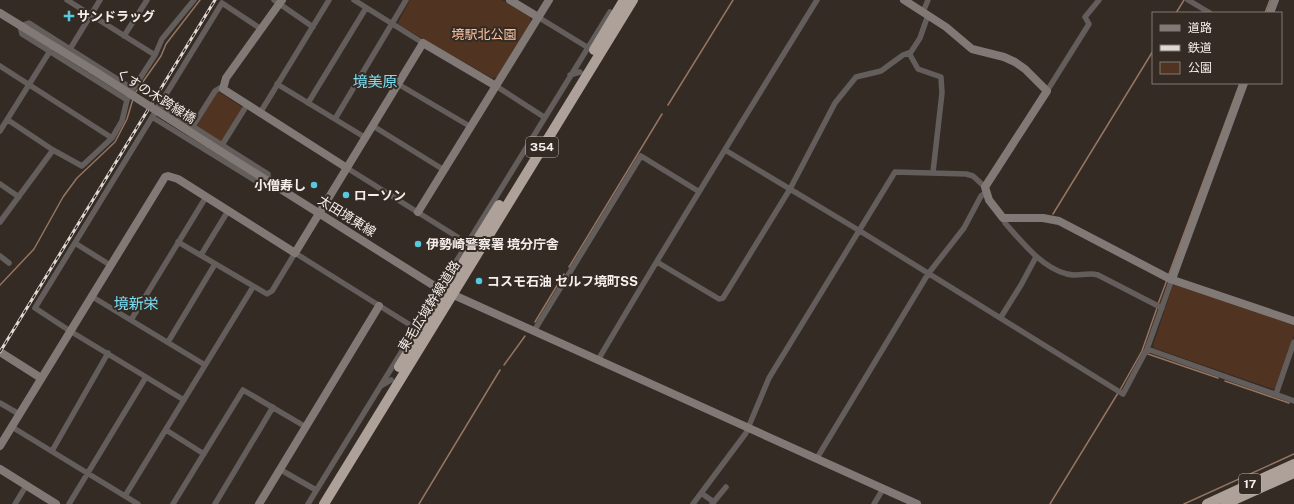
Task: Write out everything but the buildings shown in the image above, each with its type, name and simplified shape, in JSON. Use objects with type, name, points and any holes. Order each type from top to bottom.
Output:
[{"type":"highway","name":"東毛広域幹線道路","points":[[317,504],[391,380],[449,293],[489,221],[624,2]]},
{"type":"highway","name":"東毛広域幹線道路","points":[[324,504],[624,2]]},
{"type":"highway","name":"17","points":[[1207,504],[1294,464]]},
{"type":"highway","name":"17","points":[[1225,504],[1294,473]]},
{"type":"street","points":[[67,0],[155,55]]},
{"type":"street","points":[[70,49],[100,0]]},
{"type":"street","points":[[124,36],[147,0]]},
{"type":"street","points":[[8,120],[53,150],[82,166],[112,138],[122,121],[126,100],[155,55],[162,39],[194,0]]},
{"type":"street","points":[[260,113],[329,0]]},
{"type":"street","points":[[354,0],[496,86],[544,117]]},
{"type":"street","points":[[335,119],[406,0]]},
{"type":"street","points":[[510,0],[587,47]]},
{"type":"street","points":[[418,212],[549,0]]},
{"type":"street","points":[[598,360],[698,191],[725,150],[816,0]]},
{"type":"street","points":[[904,0],[946,27],[972,48],[1004,57],[1020,65],[1048,91]]},
{"type":"street","points":[[657,262],[721,300],[726,296],[790,189],[828,115],[852,80],[858,75],[886,68],[913,50],[920,38],[928,0]]},
{"type":"street","points":[[817,458],[928,274],[958,238],[981,196],[1089,24],[1086,17],[1099,0]]},
{"type":"street","points":[[1188,0],[1208,12]]},
{"type":"street","points":[[1270,12],[1275,0]]},
{"type":"street","points":[[194,126],[215,91],[223,86],[226,78],[279,1],[312,27]]},
{"type":"street","points":[[184,400],[35,308],[222,3],[261,29]]},
{"type":"street","points":[[308,103],[366,8]]},
{"type":"street","points":[[446,278],[587,47],[610,12]]},
{"type":"street","name":"くすの木跨線橋","points":[[0,13],[209,144]]},
{"type":"street","points":[[126,100],[22,34],[20,26],[29,23],[133,89]]},
{"type":"street","points":[[178,242],[253,287],[267,294],[270,293],[423,43]]},
{"type":"street","points":[[0,131],[50,51]]},
{"type":"street","points":[[909,53],[918,69],[941,77],[942,93],[933,172]]},
{"type":"street","points":[[0,66],[112,138]]},
{"type":"street","points":[[570,76],[580,72]]},
{"type":"street","points":[[277,84],[366,138]]},
{"type":"street","points":[[398,84],[471,127]]},
{"type":"street","points":[[725,150],[1001,317],[1123,394],[1147,350],[1162,308],[1169,278],[1244,84]]},
{"type":"street","points":[[223,86],[227,92],[247,105],[467,243]]},
{"type":"street","points":[[152,117],[261,184],[268,182],[268,174],[159,105]]},
{"type":"street","points":[[222,145],[247,105]]},
{"type":"street","points":[[373,126],[444,170]]},
{"type":"street","name":"太田境東線","points":[[209,144],[449,293],[917,504]]},
{"type":"street","points":[[0,222],[53,150]]},
{"type":"street","points":[[534,331],[641,156],[698,191]]},
{"type":"street","points":[[693,504],[749,428],[769,378],[895,172],[933,172],[970,175],[985,190],[989,200],[1004,219],[1005,223],[1036,257],[1066,274],[1098,275],[1162,308]]},
{"type":"street","points":[[0,446],[110,265],[165,177],[168,176],[178,179],[415,328]]},
{"type":"street","points":[[0,184],[19,197]]},
{"type":"street","points":[[131,320],[206,197]]},
{"type":"street","points":[[489,221],[490,206]]},
{"type":"street","points":[[201,256],[228,211]]},
{"type":"street","points":[[1004,219],[1044,218],[1059,221],[1169,278],[1294,321]]},
{"type":"street","points":[[75,243],[110,265]]},
{"type":"street","points":[[0,256],[9,263]]},
{"type":"street","points":[[1001,317],[1036,257]]},
{"type":"street","points":[[168,342],[215,264]]},
{"type":"street","points":[[125,496],[253,287]]},
{"type":"street","points":[[91,296],[205,365]]},
{"type":"street","points":[[308,504],[434,299]]},
{"type":"street","points":[[259,504],[379,306]]},
{"type":"street","points":[[1276,394],[1294,342]]},
{"type":"street","points":[[1147,350],[1294,401]]},
{"type":"street","points":[[0,352],[41,378]]},
{"type":"street","points":[[52,451],[108,353]]},
{"type":"street","points":[[69,504],[146,377]]},
{"type":"street","points":[[379,387],[391,380]]},
{"type":"street","points":[[173,504],[244,390],[306,427]]},
{"type":"street","points":[[0,403],[19,414]]},
{"type":"street","points":[[215,504],[273,407]]},
{"type":"street","points":[[12,427],[138,504]]},
{"type":"street","points":[[166,430],[204,454]]},
{"type":"street","points":[[0,469],[56,504]]},
{"type":"street","points":[[281,470],[316,490]]},
{"type":"street","points":[[15,504],[26,486]]},
{"type":"street","points":[[701,493],[713,503],[726,487]]},
{"type":"street","points":[[874,504],[883,489]]},
{"type":"green space","name":"境駅北公園","points":[[410,0],[502,0],[530,17],[531,22],[497,77],[492,78],[397,24]]},
{"type":"green space","points":[[217,91],[242,107],[221,142],[196,127]]},
{"type":"green space","points":[[1177,284],[1294,325],[1294,335],[1276,388],[1273,389],[1154,348],[1153,345],[1173,285]]},
{"type":"waterway","points":[[135,93],[161,56],[166,44],[200,0]]},
{"type":"waterway","points":[[668,105],[733,0]]},
{"type":"waterway","points":[[1177,12],[1184,0]]},
{"type":"waterway","points":[[1265,12],[1270,0]]},
{"type":"waterway","points":[[1053,214],[1152,53]]},
{"type":"waterway","points":[[1169,274],[1240,84]]},
{"type":"waterway","points":[[0,285],[34,249],[63,197],[77,178],[115,142],[127,119],[133,99]]},
{"type":"waterway","points":[[569,267],[662,114]]},
{"type":"waterway","points":[[535,322],[564,274]]},
{"type":"waterway","points":[[1158,304],[1167,280]]},
{"type":"waterway","points":[[1120,390],[1142,351],[1157,308]]},
{"type":"waterway","points":[[504,365],[525,336]]},
{"type":"waterway","points":[[1148,354],[1218,378]]},
{"type":"waterway","points":[[419,504],[500,370]]},
{"type":"waterway","points":[[1225,381],[1289,403]]},
{"type":"waterway","points":[[1050,504],[1118,393]]},
{"type":"waterway","points":[[1184,504],[1294,454]]},
{"type":"railway","points":[[0,352],[215,0]]},
{"type":"place","name":"サンドラッグ","points":[[69,16]]},
{"type":"place","name":"小僧寿し","points":[[314,185]]},
{"type":"place","name":"ローソン","points":[[346,195]]},
{"type":"place","name":"伊勢崎警察署 境分庁舎","points":[[418,244]]},
{"type":"place","name":"コスモ石油 セルフ境町SS","points":[[479,281]]},
{"type":"district","name":"境美原","points":[[375,81]]},
{"type":"district","name":"境新栄","points":[[136,303]]}]
